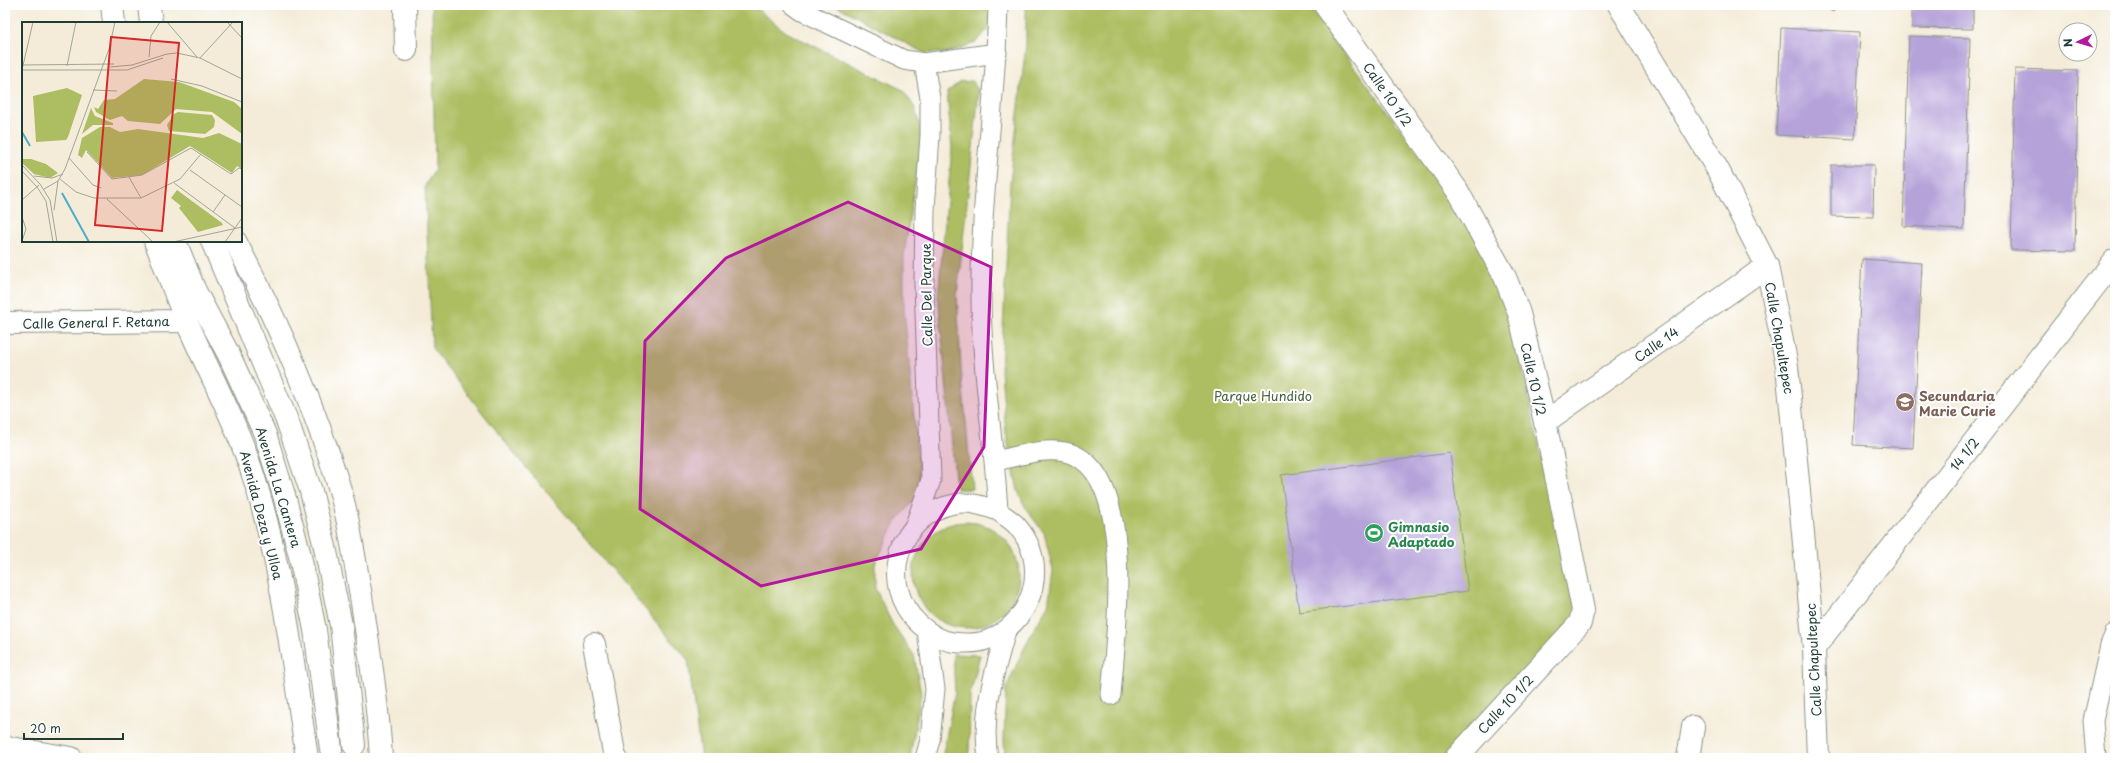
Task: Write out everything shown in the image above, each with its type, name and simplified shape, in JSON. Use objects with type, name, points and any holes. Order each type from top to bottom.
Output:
[{"type":"street","points":[[112,5],[114,22]]},
{"type":"street","points":[[149,5],[151,22]]},
{"type":"street","points":[[405,5],[406,50]]},
{"type":"street","name":"Calle 10 1/2","points":[[1325,5],[1457,190],[1505,277],[1519,312],[1545,422],[1579,585],[1583,610],[1580,623],[1456,758]]},
{"type":"street","name":"Calle Chapultepec","points":[[1619,5],[1718,170],[1767,266],[1787,366],[1814,648],[1818,758]]},
{"type":"street","name":"Avenida Deza y Ulloa","points":[[155,242],[186,321],[224,398],[254,478],[270,533],[284,598],[306,758]]},
{"type":"street","name":"Avenida La Cantera","points":[[175,242],[196,291],[229,355],[265,434],[284,495],[300,556],[315,630],[331,749]]},
{"type":"street","name":"Avenida La Cantera","points":[[212,242],[288,423],[311,491],[325,547],[341,625],[354,745]]},
{"type":"street","points":[[236,242],[281,332],[318,423],[338,482],[353,549],[365,620],[374,681],[381,758]]},
{"type":"street","name":"14 1/2","points":[[1814,648],[2115,260]]},
{"type":"street","name":"Calle 14","points":[[1545,422],[1767,266]]},
{"type":"street","name":"Calle General F. Retana","points":[[5,323],[186,321]]},
{"type":"street","points":[[594,644],[615,758]]},
{"type":"street","points":[[1688,758],[1692,727]]},
{"type":"street","points":[[5,748],[71,758]]},
{"type":"lane","points":[[794,5],[802,11],[904,60],[924,63],[997,53]]},
{"type":"lane","points":[[998,5],[997,53],[984,209],[981,294],[984,378],[995,461],[998,511]]},
{"type":"lane","name":"Calle Del Parque","points":[[915,525],[933,511],[955,504],[977,504],[998,511],[1017,525],[1030,546],[1036,569],[1033,593],[1023,614],[1006,631],[987,641],[966,644],[945,640],[927,631],[909,614],[898,593],[896,569],[902,545],[915,525],[931,480],[924,285],[925,210],[930,135],[930,98],[924,63]]},
{"type":"lane","points":[[995,461],[1041,452],[1064,452],[1087,462],[1101,481],[1108,499],[1115,537],[1118,584],[1111,696]]},
{"type":"lane","points":[[925,758],[930,740],[935,689],[927,631]]},
{"type":"lane","name":"Calle Del Parque","points":[[988,758],[985,742],[989,692],[1006,631]]},
{"type":"lane","points":[[2096,758],[2093,721],[2110,645],[2115,633]]},
{"type":"highlighted area","points":[[848,202],[991,267],[984,447],[921,549],[761,586],[640,509],[645,341],[726,258]]},
{"type":"green space","points":[[432,5],[752,5],[786,32],[903,90],[915,108],[922,134],[904,256],[904,309],[921,492],[896,522],[875,564],[875,588],[892,623],[914,655],[921,694],[910,758],[701,758],[688,660],[513,452],[432,348],[425,186],[435,168]]},
{"type":"green space","points":[[835,5],[994,5],[994,23],[975,43],[948,53],[924,53]]},
{"type":"green space","name":"Parque Hundido","points":[[1026,5],[1308,5],[1455,202],[1505,285],[1535,429],[1578,614],[1447,758],[1005,758],[1004,740],[1006,688],[1029,638],[1048,605],[1053,570],[1044,533],[1026,509],[1018,491],[1006,434],[1001,371],[1010,183],[1026,44]]},
{"type":"green space","points":[[973,81],[979,92],[957,295],[961,367],[972,489],[956,489],[938,296],[952,149],[947,92],[960,82]]},
{"type":"green space","points":[[966,522],[986,526],[1003,538],[1015,555],[1019,575],[1015,595],[1003,612],[986,624],[966,628],[946,624],[929,612],[917,595],[913,575],[917,555],[929,538],[946,526]]},
{"type":"green space","points":[[953,654],[980,655],[970,695],[969,758],[942,758],[955,692]]},
{"type":"building","points":[[1822,5],[1838,5],[1833,12]]},
{"type":"building","points":[[1912,5],[1973,5],[1973,29],[1912,28]]},
{"type":"building","points":[[1781,28],[1860,32],[1855,139],[1776,135]]},
{"type":"building","points":[[1909,36],[1970,38],[1964,229],[1903,226]]},
{"type":"building","points":[[2015,69],[2078,71],[2075,251],[2011,250]]},
{"type":"building","points":[[1831,165],[1874,165],[1873,217],[1831,216]]},
{"type":"building","points":[[1862,259],[1922,263],[1913,448],[1853,445]]},
{"type":"building","name":"Gimnasio Adaptado","points":[[1450,453],[1468,591],[1299,612],[1281,475]]},
{"type":"place","name":"Secundaria Marie Curie","points":[[1905,402]]},
{"type":"place","name":"Gimnasio Adaptado","points":[[1374,533]]}]
